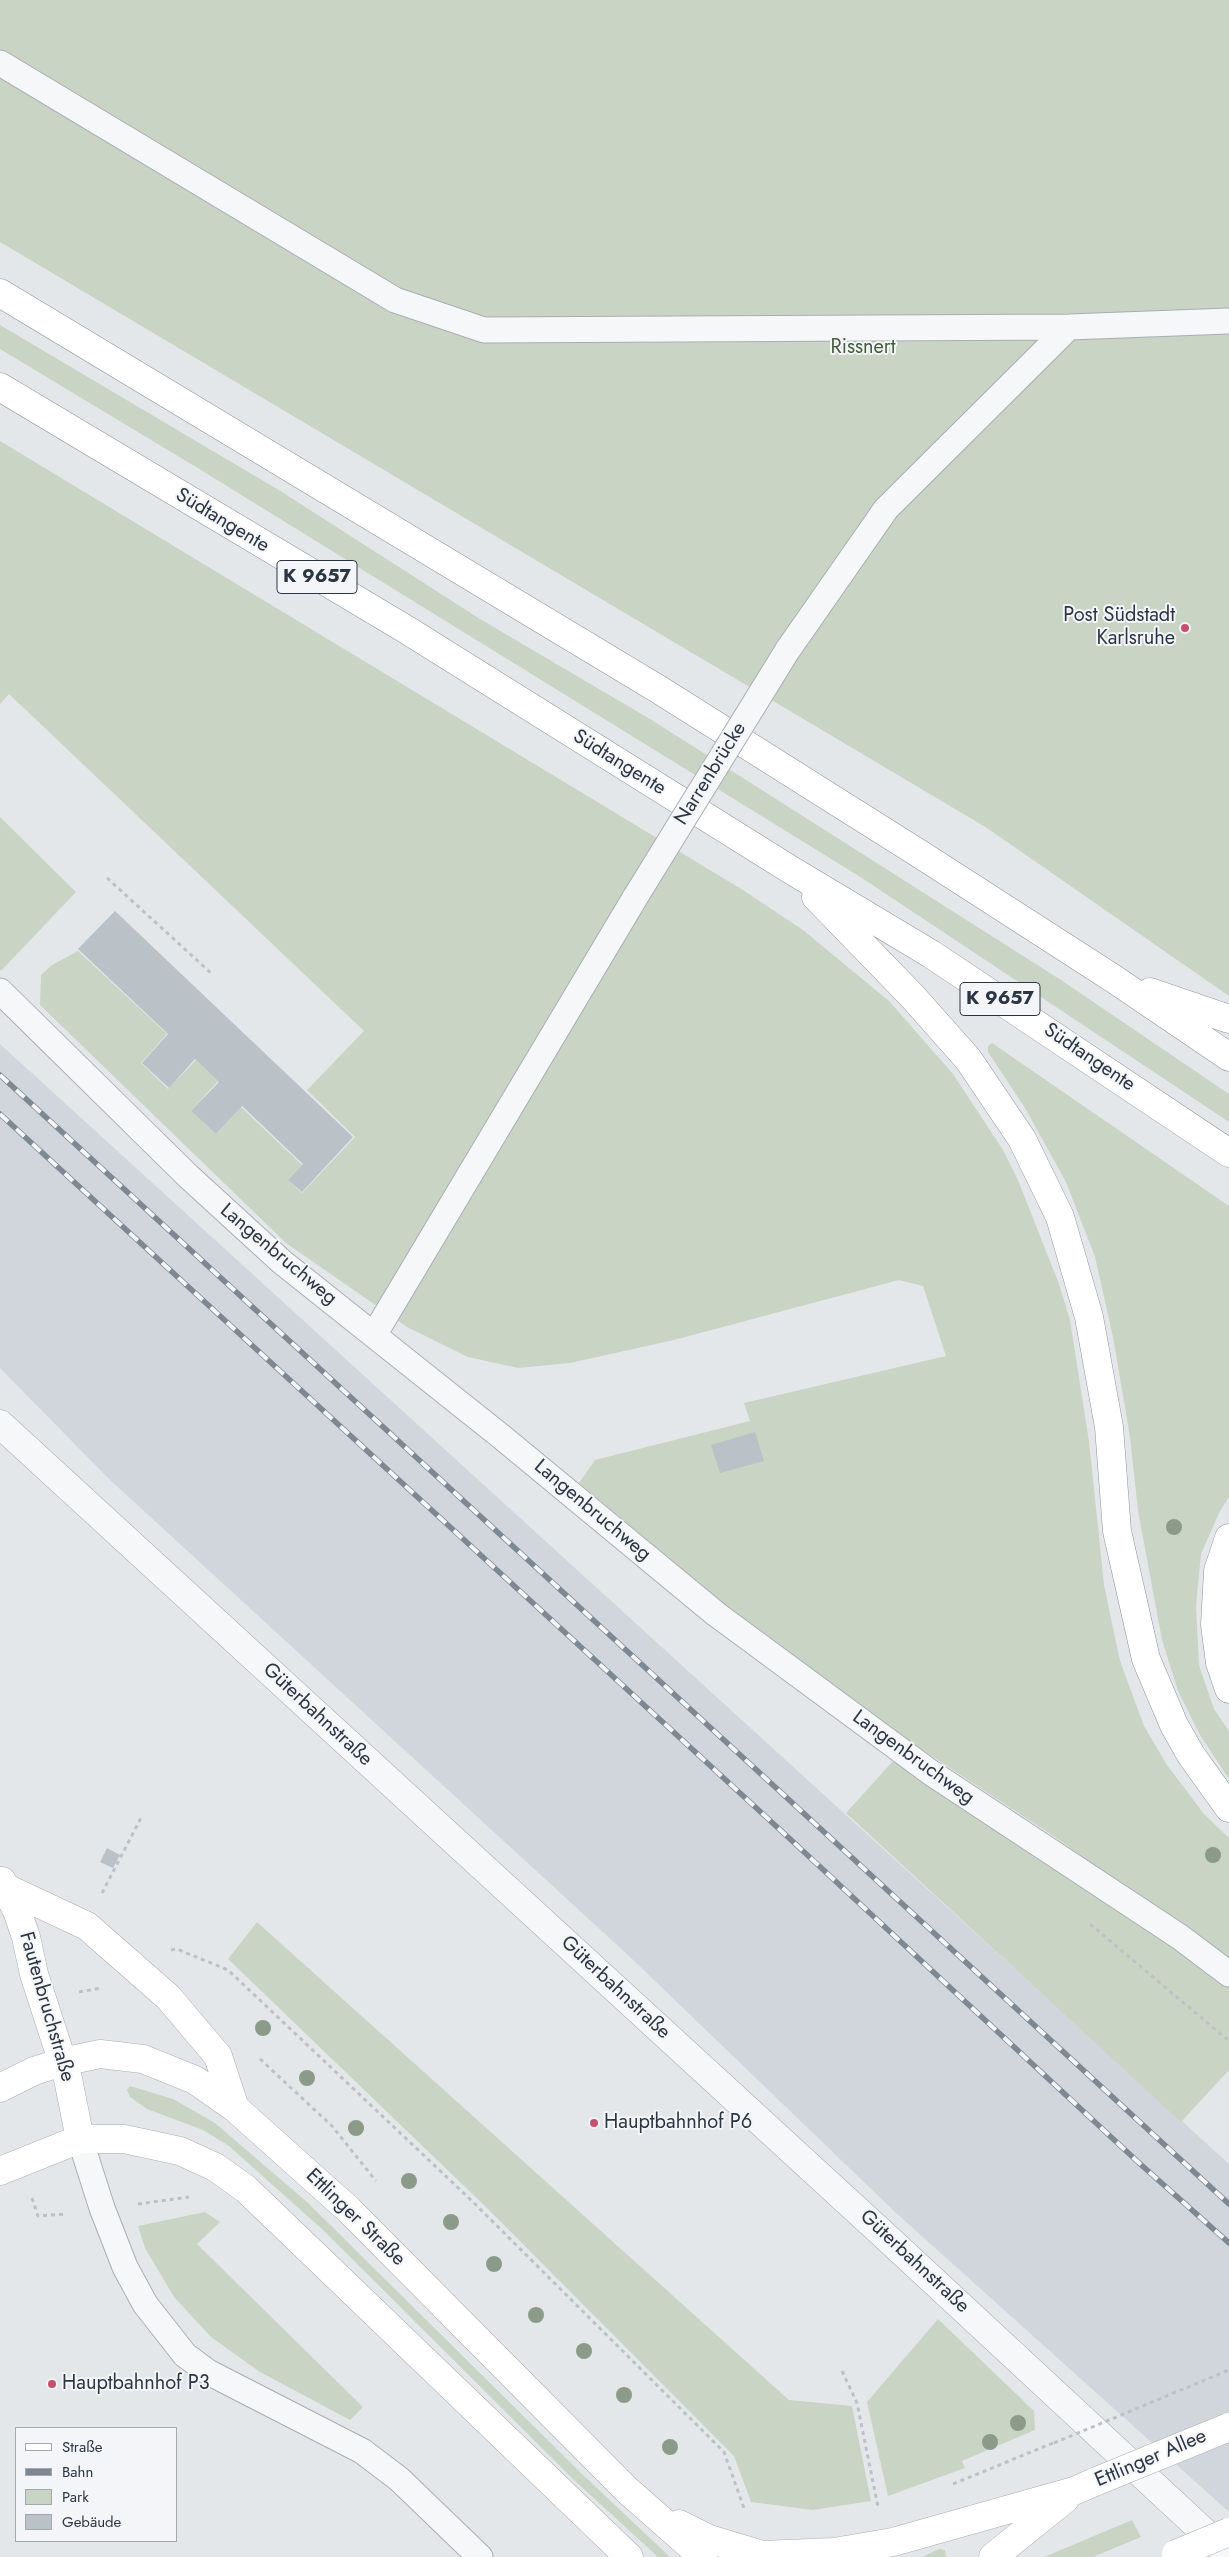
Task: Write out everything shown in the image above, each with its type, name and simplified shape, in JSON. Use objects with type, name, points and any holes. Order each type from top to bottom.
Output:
[{"type":"main road","points":[[0,292],[658,689],[1114,979],[1229,1057]]},
{"type":"main road","name":"Südtangente","points":[[0,387],[406,630],[791,870],[931,954],[1229,1154]]},
{"type":"main road","points":[[791,870],[913,997],[968,1059],[1022,1139],[1060,1217],[1089,1317],[1109,1427],[1117,1531],[1146,1659],[1174,1725],[1191,1754],[1229,1808]]},
{"type":"main road","points":[[1114,979],[1229,1018]]},
{"type":"main road","points":[[1229,1538],[1218,1571],[1215,1625],[1220,1663],[1229,1689]]},
{"type":"main road","points":[[3,1883],[88,1926],[168,1997],[218,2056],[235,2108]]},
{"type":"main road","name":"Fautenbruchstraße","points":[[3,1883],[26,1937],[34,1974],[68,2079],[80,2140]]},
{"type":"main road","name":"Ettlinger Straße","points":[[0,2088],[34,2071],[62,2062],[100,2054],[143,2059],[195,2080],[235,2108],[349,2210],[627,2490],[652,2511]]},
{"type":"main road","points":[[0,2171],[80,2140],[124,2139],[180,2152],[215,2167],[246,2189],[629,2557]]},
{"type":"main road","name":"Ettlinger Allee","points":[[1085,2486],[1229,2427]]},
{"type":"main road","points":[[652,2511],[709,2539],[762,2554],[812,2553],[892,2542],[1085,2486]]},
{"type":"main road","points":[[993,2557],[1085,2486]]},
{"type":"main road","points":[[652,2511],[703,2557]]},
{"type":"main road","points":[[1172,2556],[1229,2532]]},
{"type":"street","name":"Güterbahnstraße","points":[[0,1424],[884,2235],[1229,2555]]},
{"type":"lane","points":[[0,63],[395,300],[484,330],[1070,327],[1229,321]]},
{"type":"lane","name":"Narrenbrücke","points":[[374,1335],[636,896],[787,651],[886,509],[1070,327]]},
{"type":"lane","name":"Langenbruchweg","points":[[0,991],[195,1183],[282,1262],[716,1614],[930,1772],[1180,1937],[1229,1974]]},
{"type":"lane","points":[[80,2140],[124,2267],[145,2304],[184,2355],[208,2372],[362,2452],[399,2479],[480,2557]]},
{"type":"path","points":[[107,878],[212,974]]},
{"type":"path","points":[[98,1900],[142,1816]]},
{"type":"path","points":[[1088,1922],[1229,2041]]},
{"type":"path","points":[[168,1951],[177,1949],[228,1970],[472,2200],[724,2452],[746,2514]]},
{"type":"path","points":[[33,2200],[38,2216],[65,2214]]},
{"type":"path","points":[[948,2486],[1229,2370]]},
{"type":"path","points":[[842,2371],[857,2403],[878,2510]]},
{"type":"path","points":[[870,2512],[887,2508]]},
{"type":"shaded area","points":[[0,1044],[1229,2164],[1229,2512],[895,2212],[629,1956],[109,1479],[0,1368]]},
{"type":"green space","name":"Rissnert","points":[[0,0],[1229,0],[1229,996],[987,828],[0,242]]},
{"type":"green space","points":[[0,325],[282,492],[480,619],[650,719],[1061,980],[1229,1094],[1229,1122],[862,878],[196,467],[0,349]]},
{"type":"green space","points":[[0,441],[743,890],[803,930],[889,1001],[953,1074],[1003,1150],[1018,1180],[1059,1284],[1070,1320],[1089,1441],[1104,1585],[1120,1661],[1144,1726],[1167,1765],[1204,1814],[1229,1838],[1229,1964],[1055,1837],[912,1743],[729,1609],[579,1483],[595,1460],[750,1421],[744,1403],[946,1356],[923,1286],[899,1280],[674,1340],[570,1363],[518,1368],[468,1357],[407,1327],[286,1243],[40,1005],[41,975],[52,965],[78,951],[167,1034],[141,1063],[168,1089],[196,1060],[218,1081],[191,1111],[216,1134],[241,1107],[302,1165],[288,1180],[302,1193],[355,1137],[307,1090],[364,1031],[9,694],[0,704]]},
{"type":"green space","points":[[0,817],[76,892],[1,971],[0,970]]},
{"type":"green space","points":[[992,1043],[1229,1206],[1229,1497],[1219,1513],[1201,1554],[1196,1606],[1199,1665],[1214,1709],[1229,1731],[1229,1779],[1200,1735],[1178,1691],[1162,1640],[1138,1511],[1130,1437],[1113,1337],[1095,1257],[1066,1182],[1025,1108],[988,1052],[988,1046]]},
{"type":"green space","points":[[903,1750],[1229,1983],[1229,2070],[1181,2122],[846,1813]]},
{"type":"green space","points":[[257,1922],[789,2400],[852,2406],[871,2501],[813,2510],[751,2502],[734,2456],[487,2208],[228,1959]]},
{"type":"green space","points":[[130,2086],[173,2099],[215,2123],[307,2202],[581,2473],[670,2557],[658,2557],[574,2480],[323,2230],[229,2146],[203,2130],[147,2109],[130,2097],[127,2090]]},
{"type":"green space","points":[[205,2212],[220,2222],[197,2244],[363,2407],[350,2420],[260,2372],[211,2337],[174,2297],[145,2248],[138,2226]]},
{"type":"green space","points":[[938,2319],[1034,2411],[1035,2430],[962,2461],[965,2468],[888,2496],[867,2402]]},
{"type":"green space","points":[[1132,2520],[1141,2537],[1093,2557],[1044,2557]]},
{"type":"green space","points":[[939,2549],[945,2550],[946,2557],[922,2557]]},
{"type":"building","points":[[115,911],[353,1137],[302,1192],[288,1180],[303,1164],[242,1106],[216,1134],[191,1111],[219,1082],[195,1059],[169,1088],[142,1063],[168,1034],[78,949]]},
{"type":"building","points":[[755,1432],[764,1461],[720,1473],[711,1445]]},
{"type":"building","points":[[107,1848],[120,1855],[113,1868],[100,1862]]},
{"type":"railway","points":[[0,1075],[1229,2204]]},
{"type":"railway","points":[[0,1114],[789,1838],[1138,2162],[1229,2243]]},
{"type":"place","name":"Post Südstadt Karlsruhe","points":[[1185,628]]},
{"type":"place","name":"Hauptbahnhof P6","points":[[594,2123]]},
{"type":"place","name":"Hauptbahnhof P3","points":[[52,2384]]}]
